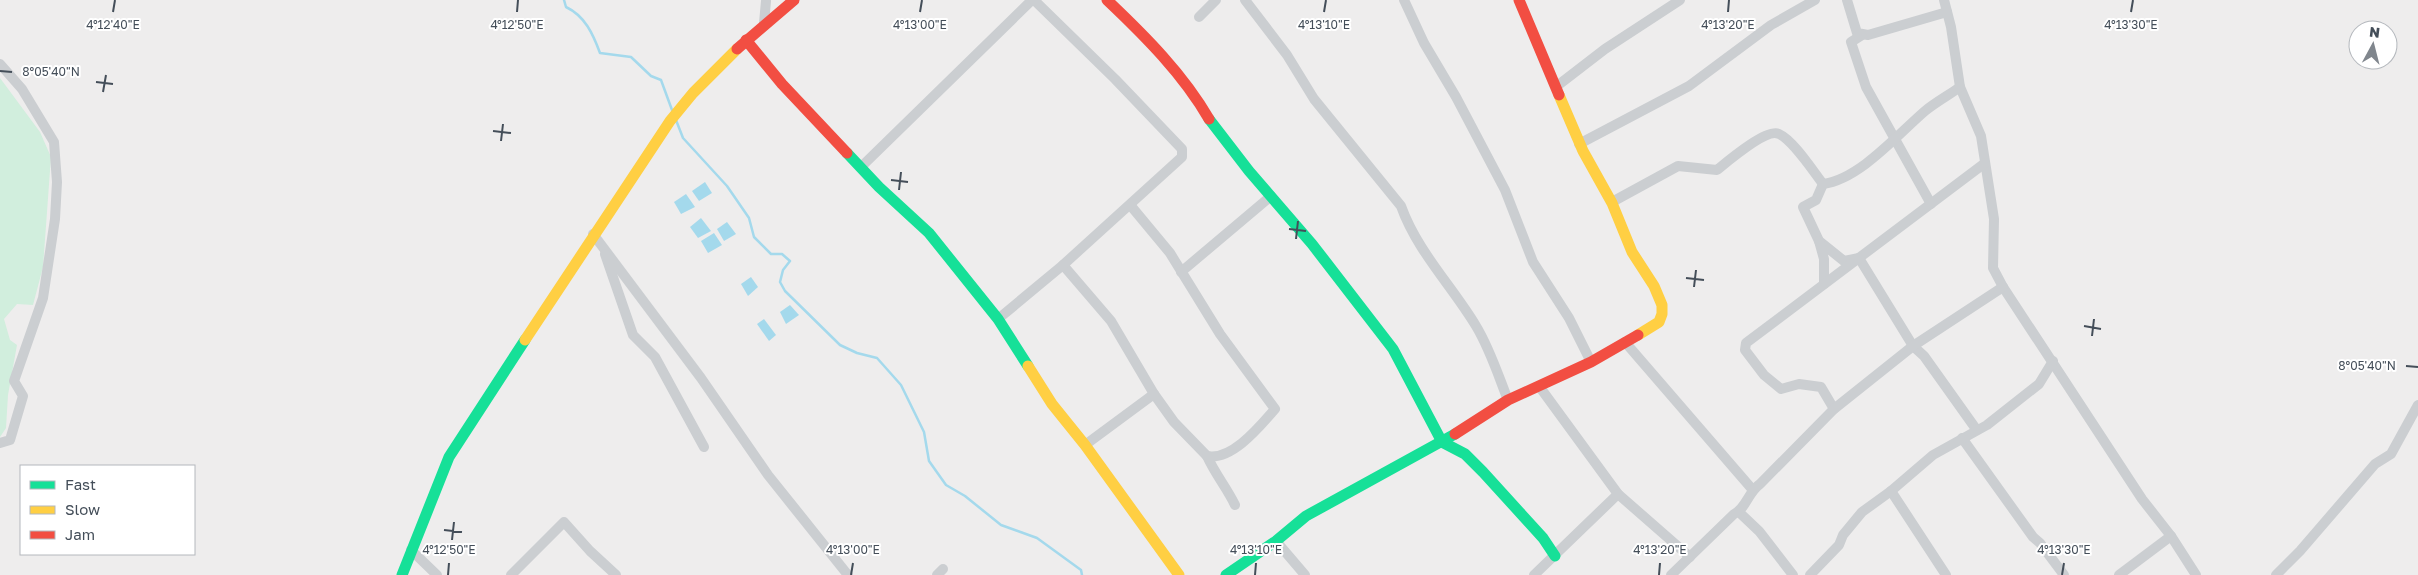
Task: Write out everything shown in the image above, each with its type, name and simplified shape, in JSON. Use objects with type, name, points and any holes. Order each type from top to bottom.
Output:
[{"type":"street","points":[[764,23],[766,0],[784,8]]},
{"type":"street","points":[[402,575],[449,457],[593,234],[670,121],[693,93],[746,40],[764,23],[794,0]]},
{"type":"street","points":[[861,167],[1033,0],[1115,79],[1182,149],[1182,157],[1178,163],[1063,265],[998,319]]},
{"type":"street","points":[[1107,0],[1150,40],[1201,104],[1220,134],[1312,244],[1393,349],[1442,442],[1465,454],[1483,472],[1543,538],[1555,556]]},
{"type":"street","points":[[1199,17],[1216,0]]},
{"type":"street","points":[[1245,0],[1287,55],[1314,99],[1401,206],[1418,242],[1484,339],[1508,400]]},
{"type":"street","points":[[1404,0],[1424,43],[1456,97],[1505,190],[1533,262],[1569,318],[1591,362]]},
{"type":"street","points":[[1226,575],[1276,541],[1306,516],[1442,442],[1508,400],[1591,362],[1659,322],[1663,311],[1652,282],[1633,255],[1612,202],[1579,144],[1538,39],[1519,0]]},
{"type":"street","points":[[1557,86],[1606,49],[1680,0]]},
{"type":"street","points":[[1579,144],[1689,86],[1771,25],[1814,0]]},
{"type":"street","points":[[1847,0],[1857,33],[1862,35]]},
{"type":"street","points":[[1944,0],[1951,27],[1960,87],[1981,136],[1994,219],[1993,268],[2003,287],[2142,499],[2171,536],[2196,575]]},
{"type":"street","points":[[1931,204],[1866,87],[1851,42],[1862,35],[1947,12]]},
{"type":"street","points":[[746,40],[782,84],[879,187],[921,224],[998,319],[1052,404],[1086,445],[1180,575]]},
{"type":"street","points":[[0,64],[22,89],[54,142],[57,182],[55,219],[43,298],[14,381],[23,396],[10,440],[0,443]]},
{"type":"street","points":[[1824,284],[1824,259],[1819,241],[1803,207],[1816,200],[1823,184],[1836,180],[1860,167],[1928,109],[1960,87]]},
{"type":"street","points":[[1612,202],[1678,166],[1717,170],[1759,139],[1772,133],[1779,133],[1787,139],[1823,184]]},
{"type":"street","points":[[1834,409],[1821,387],[1799,384],[1782,389],[1764,375],[1744,350],[1746,343],[1985,164]]},
{"type":"street","points":[[1181,272],[1271,196]]},
{"type":"street","points":[[1131,206],[1170,253],[1223,338],[1275,409],[1251,435],[1225,454],[1215,457],[1208,456]]},
{"type":"street","points":[[593,234],[701,378],[768,475],[848,575]]},
{"type":"street","points":[[1819,241],[1844,261],[1859,258]]},
{"type":"street","points":[[602,246],[633,335],[655,357],[704,447]]},
{"type":"street","points":[[1859,258],[1913,346],[1924,356],[1976,429]]},
{"type":"street","points":[[1063,265],[1111,321],[1154,394],[1174,422],[1208,456],[1215,474],[1228,490],[1235,505]]},
{"type":"street","points":[[1671,575],[1734,514],[1739,512],[1752,489],[1760,484],[1834,409],[1913,346],[2003,287]]},
{"type":"street","points":[[1624,342],[1752,489]]},
{"type":"street","points":[[1810,575],[1839,545],[1843,535],[1862,512],[1892,491],[1933,456],[1976,429],[1987,425],[2039,384],[2053,361]]},
{"type":"street","points":[[1539,386],[1618,494],[1690,557]]},
{"type":"street","points":[[1086,445],[1154,394]]},
{"type":"street","points":[[2276,575],[2300,551],[2375,464],[2391,454],[2418,405]]},
{"type":"street","points":[[1962,438],[2033,537],[2040,543],[2064,575]]},
{"type":"street","points":[[1892,491],[1946,575]]},
{"type":"street","points":[[1534,575],[1618,494]]},
{"type":"street","points":[[1739,512],[1759,531],[1793,575]]},
{"type":"street","points":[[511,575],[564,522],[590,551],[616,575]]},
{"type":"street","points":[[2119,575],[2171,536]]},
{"type":"street","points":[[1276,541],[1305,575]]},
{"type":"street","points":[[411,550],[437,575]]},
{"type":"green space","points":[[0,78],[40,132],[51,157],[43,267],[33,305],[17,304],[4,319],[10,340],[17,345],[8,395],[6,428],[0,437]]},
{"type":"water","points":[[705,182],[712,193],[699,201],[692,191]]},
{"type":"water","points":[[686,194],[695,207],[681,214],[674,202]]},
{"type":"water","points":[[701,218],[711,231],[698,238],[690,227]]},
{"type":"water","points":[[727,222],[736,234],[724,241],[717,229]]},
{"type":"water","points":[[714,233],[722,245],[708,253],[701,241]]},
{"type":"water","points":[[751,277],[758,287],[748,296],[741,284]]},
{"type":"water","points":[[790,305],[799,315],[786,324],[780,312]]},
{"type":"water","points":[[764,319],[776,335],[769,341],[757,324]]},
{"type":"waterway","points":[[564,0],[566,7],[578,15],[588,26],[600,53],[631,57],[651,76],[661,80],[672,110]]},
{"type":"waterway","points":[[676,120],[683,138],[727,186],[749,218],[754,237],[771,254],[782,254],[790,261],[783,270],[780,282],[785,291],[840,345],[857,353],[877,358],[901,385],[924,432],[929,461],[946,485],[965,496],[1001,525],[1037,538],[1081,570],[1082,575]]},
{"type":"traffic: fast","points":[[1209,119],[1249,171],[1312,244],[1393,349],[1442,442],[1465,454],[1483,472],[1543,538],[1555,556]]},
{"type":"traffic: fast","points":[[847,153],[879,187],[929,233],[998,319],[1028,366]]},
{"type":"traffic: fast","points":[[402,575],[449,457],[525,340]]},
{"type":"traffic: fast","points":[[1226,575],[1276,541],[1306,516],[1455,434]]},
{"type":"traffic: slow","points":[[525,340],[670,121],[693,93],[737,49]]},
{"type":"traffic: slow","points":[[1559,95],[1583,151],[1612,203],[1632,252],[1654,286],[1662,305],[1662,314],[1659,322],[1638,335]]},
{"type":"traffic: slow","points":[[1028,366],[1052,404],[1085,445],[1179,575]]},
{"type":"traffic: jam","points":[[737,49],[794,0]]},
{"type":"traffic: jam","points":[[1107,0],[1175,71],[1199,102],[1209,119]]},
{"type":"traffic: jam","points":[[1519,0],[1559,95]]},
{"type":"traffic: jam","points":[[746,40],[782,84],[847,153]]},
{"type":"traffic: jam","points":[[1455,434],[1508,400],[1591,362],[1638,335]]}]
